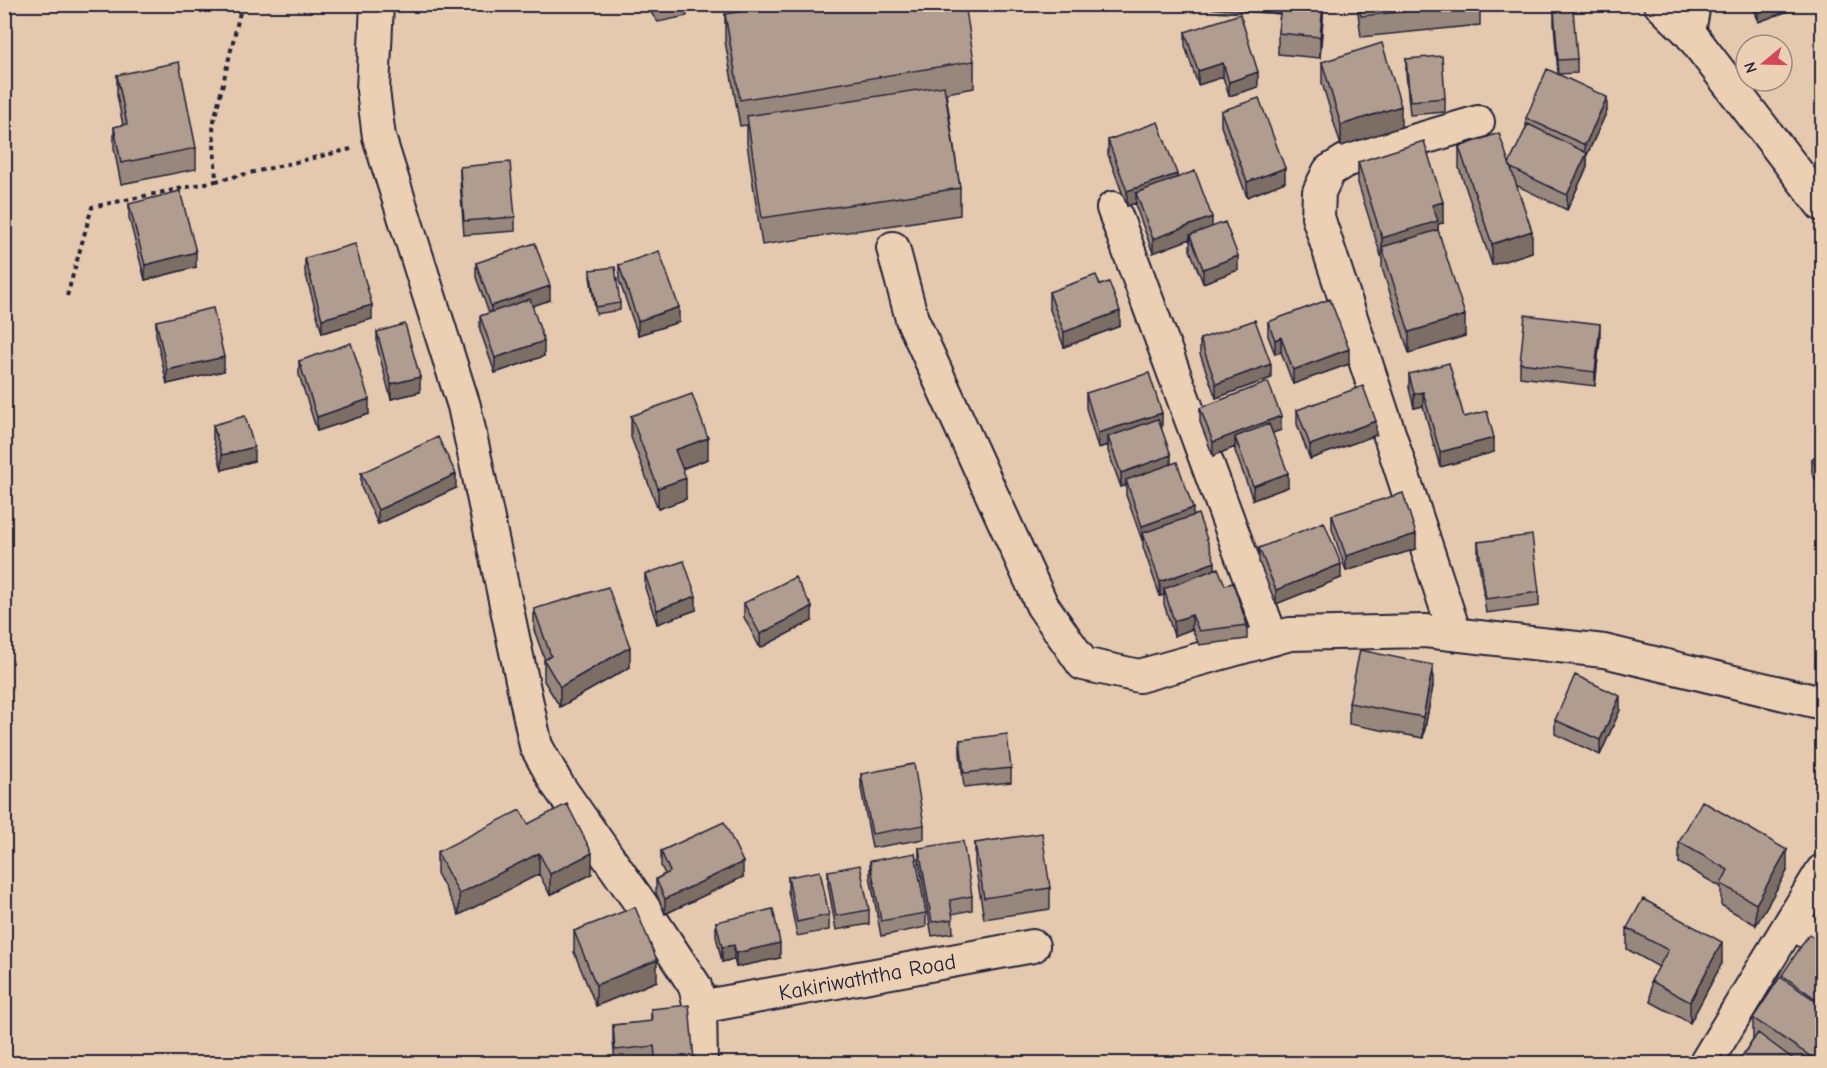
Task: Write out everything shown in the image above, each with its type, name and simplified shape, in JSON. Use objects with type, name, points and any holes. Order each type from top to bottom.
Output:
[{"type":"street","points":[[377,4],[372,90],[381,142],[464,406],[536,746],[557,784],[695,986],[700,1006],[701,1064]]},
{"type":"street","points":[[1660,4],[1691,18],[1822,205]]},
{"type":"street","points":[[1455,634],[1318,217],[1319,192],[1329,171],[1345,161],[1478,122]]},
{"type":"street","points":[[1113,208],[1272,639]]},
{"type":"street","points":[[893,248],[912,319],[1042,605],[1083,664],[1139,676],[1290,634],[1425,631],[1604,651],[1822,703]]},
{"type":"street","points":[[1705,1064],[1822,872]]},
{"type":"street","points":[[1792,921],[1822,943]]},
{"type":"street","name":"Kakiriwaththa Road","points":[[700,1006],[1033,946]]},
{"type":"path","points":[[216,181],[213,124],[242,4]]},
{"type":"path","points":[[68,296],[92,207],[216,181],[381,142]]},
{"type":"building","points":[[656,4],[673,4],[658,7]]},
{"type":"building","points":[[787,4],[965,4],[974,61],[740,100],[725,14]]},
{"type":"building","points":[[1281,4],[1323,4],[1320,37],[1278,33]]},
{"type":"building","points":[[1359,4],[1480,4],[1361,16]]},
{"type":"building","points":[[1573,9],[1577,59],[1558,60],[1554,10]]},
{"type":"building","points":[[1240,14],[1258,72],[1229,82],[1223,63],[1198,71],[1185,32]]},
{"type":"building","points":[[1382,43],[1401,106],[1341,125],[1322,62]]},
{"type":"building","points":[[1442,56],[1445,98],[1410,101],[1406,59]]},
{"type":"building","points":[[179,62],[196,148],[121,163],[114,127],[127,124],[117,75]]},
{"type":"building","points":[[1547,69],[1607,97],[1585,145],[1526,118]]},
{"type":"building","points":[[944,86],[960,188],[762,218],[747,116]]},
{"type":"building","points":[[1259,98],[1285,168],[1247,182],[1221,111]]},
{"type":"building","points":[[1158,122],[1177,174],[1127,191],[1108,140]]},
{"type":"building","points":[[1528,124],[1587,153],[1567,195],[1511,168],[1509,164]]},
{"type":"building","points":[[1499,133],[1532,231],[1492,244],[1459,147]]},
{"type":"building","points":[[1424,141],[1443,202],[1432,205],[1438,221],[1382,238],[1358,162]]},
{"type":"building","points":[[510,162],[515,217],[464,221],[460,167]]},
{"type":"building","points":[[1195,171],[1212,217],[1153,239],[1136,193]]},
{"type":"building","points":[[180,191],[196,252],[145,265],[129,204]]},
{"type":"building","points":[[1225,222],[1238,256],[1203,269],[1190,235]]},
{"type":"building","points":[[1438,230],[1465,315],[1409,332],[1382,247]]},
{"type":"building","points":[[535,243],[550,286],[491,306],[476,263]]},
{"type":"building","points":[[355,244],[372,305],[322,319],[305,258]]},
{"type":"building","points":[[659,251],[679,307],[638,321],[619,265]]},
{"type":"building","points":[[615,267],[620,303],[596,307],[590,270]]},
{"type":"building","points":[[1096,275],[1100,285],[1109,282],[1120,311],[1064,332],[1049,292]]},
{"type":"building","points":[[530,299],[544,341],[495,358],[480,316]]},
{"type":"building","points":[[1330,299],[1349,349],[1293,370],[1281,337],[1275,340],[1268,322]]},
{"type":"building","points":[[213,308],[224,357],[167,370],[156,321]]},
{"type":"building","points":[[1525,315],[1600,324],[1595,372],[1520,363]]},
{"type":"building","points":[[1255,320],[1271,364],[1216,384],[1200,339]]},
{"type":"building","points":[[405,324],[420,377],[391,384],[377,332]]},
{"type":"building","points":[[351,343],[369,399],[317,417],[299,361]]},
{"type":"building","points":[[1449,363],[1464,417],[1487,411],[1494,438],[1440,452],[1423,392],[1414,394],[1409,374]]},
{"type":"building","points":[[1149,373],[1162,413],[1098,433],[1086,393]]},
{"type":"building","points":[[1268,382],[1281,416],[1213,442],[1200,408]]},
{"type":"building","points":[[1363,386],[1376,421],[1310,445],[1297,410]]},
{"type":"building","points":[[692,394],[708,438],[675,450],[686,478],[658,488],[631,416]]},
{"type":"building","points":[[245,416],[254,447],[222,455],[213,425]]},
{"type":"building","points":[[1158,419],[1171,455],[1121,473],[1108,437]]},
{"type":"building","points":[[1269,424],[1288,473],[1253,486],[1235,437]]},
{"type":"building","points":[[438,437],[456,474],[378,510],[361,473]]},
{"type":"building","points":[[1822,452],[1822,477],[1812,459]]},
{"type":"building","points":[[1177,462],[1193,508],[1142,526],[1126,480]]},
{"type":"building","points":[[1403,493],[1416,534],[1346,556],[1332,515]]},
{"type":"building","points":[[1198,514],[1215,562],[1160,582],[1143,533]]},
{"type":"building","points":[[1324,522],[1341,564],[1276,590],[1259,548]]},
{"type":"building","points":[[1532,535],[1539,592],[1486,599],[1478,542]]},
{"type":"building","points":[[684,561],[696,596],[657,610],[645,574]]},
{"type":"building","points":[[1218,568],[1225,585],[1233,583],[1247,625],[1199,631],[1192,615],[1174,621],[1164,589]]},
{"type":"building","points":[[795,577],[812,607],[760,634],[744,603]]},
{"type":"building","points":[[608,587],[630,647],[560,687],[544,660],[551,656],[534,609]]},
{"type":"building","points":[[1360,650],[1433,665],[1423,717],[1349,703]]},
{"type":"building","points":[[1575,675],[1620,696],[1600,740],[1555,720]]},
{"type":"building","points":[[1007,734],[1011,768],[964,773],[960,740]]},
{"type":"building","points":[[914,764],[924,825],[872,834],[861,774]]},
{"type":"building","points":[[1702,801],[1787,850],[1756,904],[1721,884],[1728,870],[1679,842]]},
{"type":"building","points":[[567,804],[592,853],[550,874],[539,853],[459,894],[437,852],[520,810],[528,824]]},
{"type":"building","points":[[724,822],[743,862],[665,899],[656,879],[670,872],[661,851]]},
{"type":"building","points":[[1042,833],[1050,888],[984,898],[975,843]]},
{"type":"building","points":[[963,841],[972,896],[950,900],[953,919],[932,922],[919,848]]},
{"type":"building","points":[[915,853],[926,913],[881,921],[870,861]]},
{"type":"building","points":[[860,865],[869,910],[836,916],[828,871]]},
{"type":"building","points":[[820,871],[829,915],[797,922],[788,877]]},
{"type":"building","points":[[1643,899],[1722,942],[1690,1002],[1651,981],[1668,950],[1627,928]]},
{"type":"building","points":[[635,907],[657,960],[596,985],[574,931]]},
{"type":"building","points":[[773,909],[780,943],[736,953],[734,945],[722,947],[716,922]]},
{"type":"building","points":[[1809,934],[1822,943],[1822,1003],[1782,975]]},
{"type":"building","points":[[1780,977],[1822,1005],[1822,1051],[1816,1060],[1753,1018]]},
{"type":"building","points":[[689,1005],[694,1060],[656,1064],[654,1046],[615,1050],[613,1025],[652,1021],[651,1009]]},
{"type":"building","points":[[1758,1033],[1800,1064],[1737,1064]]},
{"type":"building","points":[[1722,1056],[1731,1064],[1717,1064]]}]
